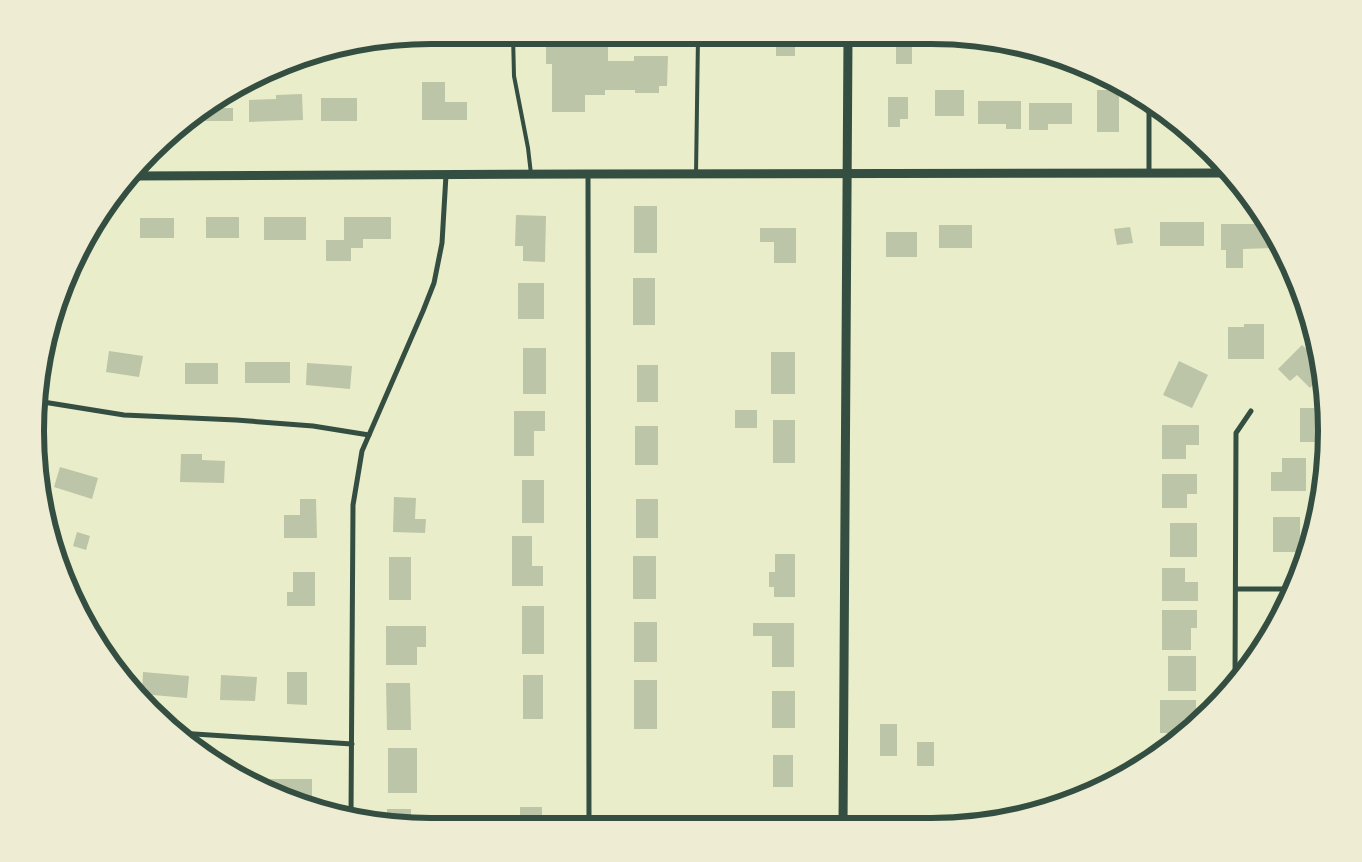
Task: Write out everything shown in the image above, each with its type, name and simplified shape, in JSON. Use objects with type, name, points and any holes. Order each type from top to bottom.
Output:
[{"type":"street","points":[[842,818],[848,44]]},
{"type":"street","points":[[1149,111],[1149,173]]},
{"type":"street","points":[[140,176],[1219,173]]},
{"type":"street","points":[[588,174],[589,818]]},
{"type":"street","points":[[351,810],[353,504],[362,451],[434,283],[442,243],[446,175]]},
{"type":"street","points":[[45,402],[124,415],[236,420],[313,426],[369,435]]},
{"type":"street","points":[[1235,670],[1236,434],[1250,411]]},
{"type":"street","points":[[1236,589],[1284,589]]},
{"type":"street","points":[[190,734],[352,744]]},
{"type":"lane","points":[[513,44],[514,76],[531,174]]},
{"type":"lane","points":[[696,174],[698,44]]},
{"type":"building","points":[[546,44],[608,44],[608,61],[634,61],[634,56],[668,56],[667,86],[659,86],[659,93],[635,93],[635,90],[605,90],[605,95],[585,95],[585,112],[552,112],[552,64],[546,64]]},
{"type":"building","points":[[776,44],[795,44],[795,56],[776,56]]},
{"type":"building","points":[[896,44],[912,44],[912,64],[896,64]]},
{"type":"building","points":[[422,82],[445,82],[445,102],[467,102],[467,120],[422,120]]},
{"type":"building","points":[[935,90],[964,90],[964,116],[935,116]]},
{"type":"building","points":[[1097,90],[1114,90],[1119,93],[1119,132],[1097,132]]},
{"type":"building","points":[[302,94],[303,120],[249,122],[249,100],[276,99],[276,95]]},
{"type":"building","points":[[888,97],[908,97],[908,119],[900,119],[900,127],[888,127]]},
{"type":"building","points":[[321,98],[357,98],[357,121],[321,121]]},
{"type":"building","points":[[978,101],[1021,101],[1021,129],[1006,129],[1006,124],[978,124]]},
{"type":"building","points":[[1029,103],[1072,103],[1072,124],[1048,124],[1048,130],[1029,130]]},
{"type":"building","points":[[218,108],[233,108],[233,121],[199,121]]},
{"type":"building","points":[[634,206],[657,206],[657,253],[634,253]]},
{"type":"building","points":[[516,215],[546,216],[545,262],[523,261],[523,246],[515,246]]},
{"type":"building","points":[[206,217],[239,217],[239,238],[206,238]]},
{"type":"building","points":[[264,217],[306,217],[306,240],[264,240]]},
{"type":"building","points":[[344,217],[391,217],[391,239],[363,239],[363,248],[351,248],[351,261],[326,261],[326,240],[344,240]]},
{"type":"building","points":[[140,218],[174,218],[174,238],[140,238]]},
{"type":"building","points":[[1160,222],[1204,222],[1204,246],[1160,246]]},
{"type":"building","points":[[1221,224],[1258,224],[1272,248],[1243,249],[1243,268],[1226,268],[1226,250],[1221,250]]},
{"type":"building","points":[[939,225],[972,225],[972,248],[939,248]]},
{"type":"building","points":[[1130,227],[1133,243],[1117,245],[1114,229]]},
{"type":"building","points":[[760,228],[796,228],[796,263],[774,263],[774,242],[760,242]]},
{"type":"building","points":[[886,232],[917,232],[917,257],[886,257]]},
{"type":"building","points":[[633,278],[655,278],[655,325],[633,325]]},
{"type":"building","points":[[518,283],[544,283],[544,319],[518,319]]},
{"type":"building","points":[[1244,324],[1264,324],[1264,359],[1228,359],[1228,327],[1244,327]]},
{"type":"building","points":[[1302,345],[1311,353],[1315,382],[1310,388],[1297,375],[1290,381],[1278,369]]},
{"type":"building","points":[[523,348],[546,348],[546,394],[523,394]]},
{"type":"building","points":[[109,351],[143,356],[139,377],[106,372]]},
{"type":"building","points":[[771,352],[795,352],[795,394],[771,394]]},
{"type":"building","points":[[1179,361],[1208,375],[1192,408],[1163,395]]},
{"type":"building","points":[[245,362],[290,362],[290,383],[245,383]]},
{"type":"building","points":[[185,363],[218,363],[218,384],[185,384]]},
{"type":"building","points":[[307,363],[352,366],[350,389],[306,385]]},
{"type":"building","points":[[637,365],[658,365],[658,402],[637,402]]},
{"type":"building","points":[[1300,408],[1317,408],[1318,442],[1300,442]]},
{"type":"building","points":[[735,410],[757,410],[757,428],[735,428]]},
{"type":"building","points":[[514,411],[545,411],[545,431],[534,431],[534,456],[514,456]]},
{"type":"building","points":[[773,420],[795,420],[795,463],[773,463]]},
{"type":"building","points":[[1162,425],[1199,425],[1199,445],[1186,445],[1186,459],[1162,459]]},
{"type":"building","points":[[635,426],[658,426],[658,465],[635,465]]},
{"type":"building","points":[[181,454],[202,454],[202,460],[225,461],[224,483],[180,482]]},
{"type":"building","points":[[1282,458],[1306,458],[1306,491],[1271,491],[1271,472],[1282,472]]},
{"type":"building","points":[[60,467],[98,478],[92,499],[54,487]]},
{"type":"building","points":[[1162,474],[1197,474],[1197,494],[1187,494],[1187,508],[1162,508]]},
{"type":"building","points":[[522,480],[544,480],[544,523],[522,523]]},
{"type":"building","points":[[394,497],[416,498],[415,519],[426,519],[425,533],[393,532]]},
{"type":"building","points":[[300,499],[316,499],[317,538],[284,538],[284,515],[300,515]]},
{"type":"building","points":[[636,499],[658,499],[658,538],[636,538]]},
{"type":"building","points":[[1273,517],[1300,517],[1299,552],[1273,552]]},
{"type":"building","points":[[1170,523],[1197,523],[1197,557],[1170,557]]},
{"type":"building","points":[[77,532],[90,536],[86,550],[73,546]]},
{"type":"building","points":[[512,536],[532,536],[532,566],[543,566],[543,586],[512,586]]},
{"type":"building","points":[[775,554],[795,554],[795,597],[774,597],[774,587],[769,587],[769,572],[775,572]]},
{"type":"building","points":[[633,556],[656,556],[656,599],[633,599]]},
{"type":"building","points":[[389,557],[411,557],[411,600],[389,600]]},
{"type":"building","points":[[1162,568],[1185,568],[1185,582],[1198,582],[1198,601],[1162,601]]},
{"type":"building","points":[[293,572],[315,572],[315,606],[287,606],[287,592],[293,592]]},
{"type":"building","points":[[522,606],[544,606],[544,654],[522,654]]},
{"type":"building","points":[[1162,610],[1197,610],[1197,628],[1191,628],[1191,650],[1162,650]]},
{"type":"building","points":[[634,622],[657,622],[657,662],[634,662]]},
{"type":"building","points":[[753,623],[794,623],[794,667],[772,667],[772,636],[753,636]]},
{"type":"building","points":[[386,626],[426,626],[426,647],[417,647],[417,665],[386,665]]},
{"type":"building","points":[[1168,656],[1196,656],[1196,691],[1168,691]]},
{"type":"building","points":[[143,672],[189,676],[187,698],[148,694],[142,689]]},
{"type":"building","points":[[287,672],[307,672],[307,705],[287,704]]},
{"type":"building","points":[[221,675],[257,677],[255,701],[220,700]]},
{"type":"building","points":[[523,675],[543,675],[543,719],[523,719]]},
{"type":"building","points":[[634,680],[657,680],[657,729],[634,729]]},
{"type":"building","points":[[386,683],[410,683],[411,730],[387,730]]},
{"type":"building","points":[[772,691],[795,691],[795,728],[772,728]]},
{"type":"building","points":[[1160,700],[1196,700],[1196,713],[1189,719],[1184,719],[1184,724],[1173,733],[1160,733]]},
{"type":"building","points":[[880,724],[897,724],[897,756],[880,756]]},
{"type":"building","points":[[917,742],[934,742],[934,766],[917,766]]},
{"type":"building","points":[[388,748],[417,748],[417,793],[388,793]]},
{"type":"building","points":[[773,755],[793,755],[793,787],[773,787]]},
{"type":"building","points":[[268,779],[312,779],[312,799],[283,789],[268,782]]},
{"type":"building","points":[[520,807],[542,807],[542,818],[520,818]]},
{"type":"building","points":[[387,809],[411,809],[411,817],[387,816]]}]
